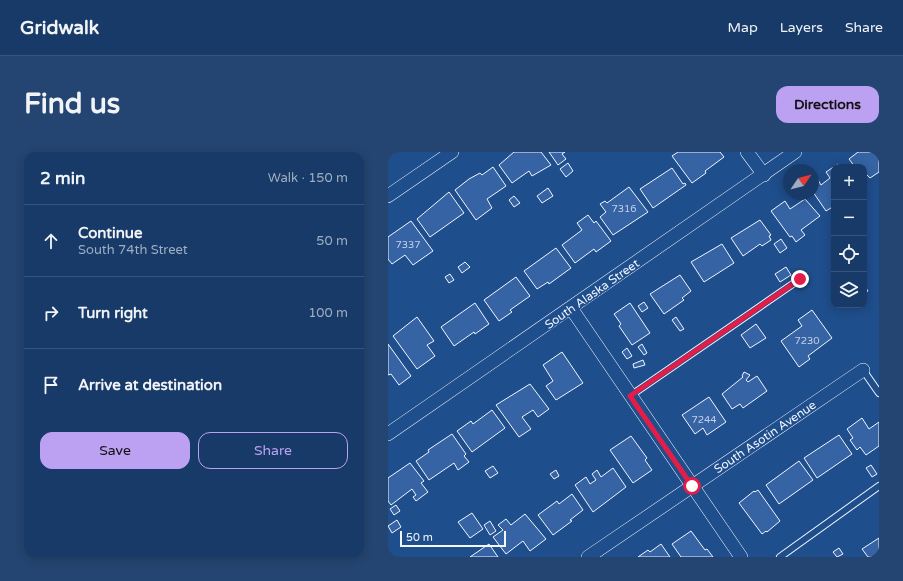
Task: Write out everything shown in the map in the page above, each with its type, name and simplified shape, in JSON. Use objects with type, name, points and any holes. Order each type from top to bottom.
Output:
[{"type":"street","points":[[388,196],[452,152]]},
{"type":"street","points":[[747,152],[764,175]]},
{"type":"street","name":"South Alaska Street","points":[[388,434],[764,175],[795,152]]},
{"type":"street","points":[[572,308],[630,396],[741,557]]},
{"type":"street","name":"South Asotin Avenue","points":[[588,557],[863,370]]},
{"type":"lane","points":[[630,396],[800,279]]},
{"type":"lane","points":[[863,370],[879,393]]},
{"type":"lane","points":[[780,557],[879,486]]},
{"type":"building","points":[[514,152],[541,152],[551,165],[532,176],[529,171],[512,183],[499,165]]},
{"type":"building","points":[[549,152],[565,152],[562,154],[566,159],[558,165]]},
{"type":"building","points":[[678,152],[720,152],[724,157],[692,183],[672,156]]},
{"type":"building","points":[[858,152],[879,152],[879,172],[870,178],[867,175],[867,164],[853,164],[849,159]]},
{"type":"building","points":[[568,163],[573,171],[566,177],[560,169]]},
{"type":"building","points":[[493,167],[506,186],[487,199],[492,208],[476,220],[455,190],[469,179],[480,173],[482,175]]},
{"type":"building","points":[[672,168],[683,184],[685,183],[686,185],[653,208],[640,189]]},
{"type":"building","points":[[831,169],[831,208],[826,211],[818,200],[819,182],[821,185],[830,178],[826,172]]},
{"type":"building","points":[[629,187],[648,212],[613,235],[600,217],[606,212],[600,204],[605,201],[607,203]]},
{"type":"building","points":[[548,188],[553,196],[542,203],[537,196]]},
{"type":"building","points":[[449,192],[464,213],[430,237],[417,219]]},
{"type":"building","points":[[514,196],[520,203],[514,207],[509,200]]},
{"type":"building","points":[[806,200],[820,216],[801,230],[805,235],[796,242],[792,236],[790,237],[771,211],[785,201],[790,209]]},
{"type":"building","points":[[588,215],[594,223],[596,221],[611,241],[596,252],[594,249],[575,263],[562,245],[582,230],[577,223]]},
{"type":"building","points":[[760,220],[771,235],[769,236],[771,240],[762,246],[760,244],[743,256],[731,238]]},
{"type":"building","points":[[411,221],[433,251],[413,265],[405,255],[392,264],[388,259],[388,237]]},
{"type":"building","points":[[781,239],[787,248],[780,253],[774,244]]},
{"type":"building","points":[[722,244],[734,263],[704,282],[691,262]]},
{"type":"building","points":[[556,248],[571,268],[549,284],[548,282],[537,289],[524,271]]},
{"type":"building","points":[[465,262],[470,267],[462,273],[458,267]]},
{"type":"building","points":[[786,267],[791,275],[780,282],[775,274]]},
{"type":"building","points":[[450,274],[454,280],[449,283],[445,277]]},
{"type":"building","points":[[680,275],[691,291],[682,298],[684,300],[664,314],[650,294]]},
{"type":"building","points":[[516,277],[530,296],[510,310],[512,312],[499,321],[484,300]]},
{"type":"building","points":[[644,302],[648,308],[642,312],[638,306]]},
{"type":"building","points":[[475,303],[489,324],[475,334],[474,332],[454,346],[441,327]]},
{"type":"building","points":[[630,303],[650,333],[632,345],[619,326],[621,324],[614,314]]},
{"type":"building","points":[[812,310],[832,338],[808,356],[810,359],[799,367],[781,341],[802,326],[798,320]]},
{"type":"building","points":[[417,317],[434,341],[427,345],[435,356],[417,369],[393,336]]},
{"type":"building","points":[[676,317],[684,329],[680,331],[672,320]]},
{"type":"building","points":[[756,324],[766,338],[750,348],[741,335]]},
{"type":"building","points":[[388,344],[411,376],[399,385],[391,374],[388,375]]},
{"type":"building","points":[[642,344],[647,353],[644,355],[638,347]]},
{"type":"building","points":[[627,348],[632,356],[627,359],[622,352]]},
{"type":"building","points":[[562,352],[583,383],[556,400],[546,386],[553,381],[543,365]]},
{"type":"building","points":[[643,360],[645,365],[634,368],[633,364]]},
{"type":"building","points":[[744,372],[750,375],[746,380],[748,382],[757,376],[767,391],[743,408],[740,404],[732,409],[722,394],[743,377]]},
{"type":"building","points":[[530,384],[549,409],[538,417],[533,410],[522,417],[531,429],[519,437],[496,405]]},
{"type":"building","points":[[709,397],[726,422],[707,435],[703,428],[695,434],[682,415]]},
{"type":"building","points":[[492,410],[505,428],[472,452],[457,431],[471,421],[473,424]]},
{"type":"building","points":[[862,418],[869,429],[879,422],[879,446],[866,455],[860,447],[857,450],[850,440],[853,438],[847,429]]},
{"type":"building","points":[[452,434],[466,454],[464,456],[469,462],[458,470],[454,463],[429,480],[416,461],[429,452],[428,450]]},
{"type":"building","points":[[839,435],[852,454],[817,478],[804,458]]},
{"type":"building","points":[[631,436],[647,458],[645,460],[652,470],[633,483],[610,450]]},
{"type":"building","points":[[799,461],[813,480],[779,504],[766,485]]},
{"type":"building","points":[[410,463],[424,481],[421,483],[428,492],[416,501],[413,497],[416,495],[412,489],[391,505],[388,501],[388,478]]},
{"type":"building","points":[[871,465],[877,474],[872,477],[866,468]]},
{"type":"building","points":[[493,466],[498,473],[490,478],[485,471]]},
{"type":"building","points":[[613,468],[626,487],[593,512],[575,485],[586,477],[590,484],[596,480],[592,474],[597,470],[601,477]]},
{"type":"building","points":[[556,470],[559,476],[554,479],[550,474]]},
{"type":"building","points":[[758,490],[780,521],[767,532],[766,531],[762,534],[739,503],[754,491],[755,492]]},
{"type":"building","points":[[572,494],[583,510],[570,520],[572,521],[553,535],[538,515],[557,501],[559,504]]},
{"type":"building","points":[[396,505],[400,511],[394,515],[390,509]]},
{"type":"building","points":[[472,513],[483,529],[470,538],[458,522]]},
{"type":"building","points":[[525,514],[546,539],[530,551],[523,541],[506,554],[493,537],[503,530],[498,525],[506,519],[511,525]]},
{"type":"building","points":[[397,520],[401,527],[392,533],[388,526]]},
{"type":"building","points":[[490,521],[496,531],[490,535],[484,525]]},
{"type":"building","points":[[691,531],[705,550],[707,549],[713,557],[681,557],[672,544]]},
{"type":"building","points":[[879,538],[879,557],[868,557],[862,549]]},
{"type":"building","points":[[489,544],[498,557],[470,557]]},
{"type":"building","points":[[661,544],[670,557],[638,557],[648,550],[650,552]]},
{"type":"building","points":[[839,548],[843,554],[837,557],[833,552]]},
{"type":"route","points":[[692,486],[630,396],[800,279]]}]
